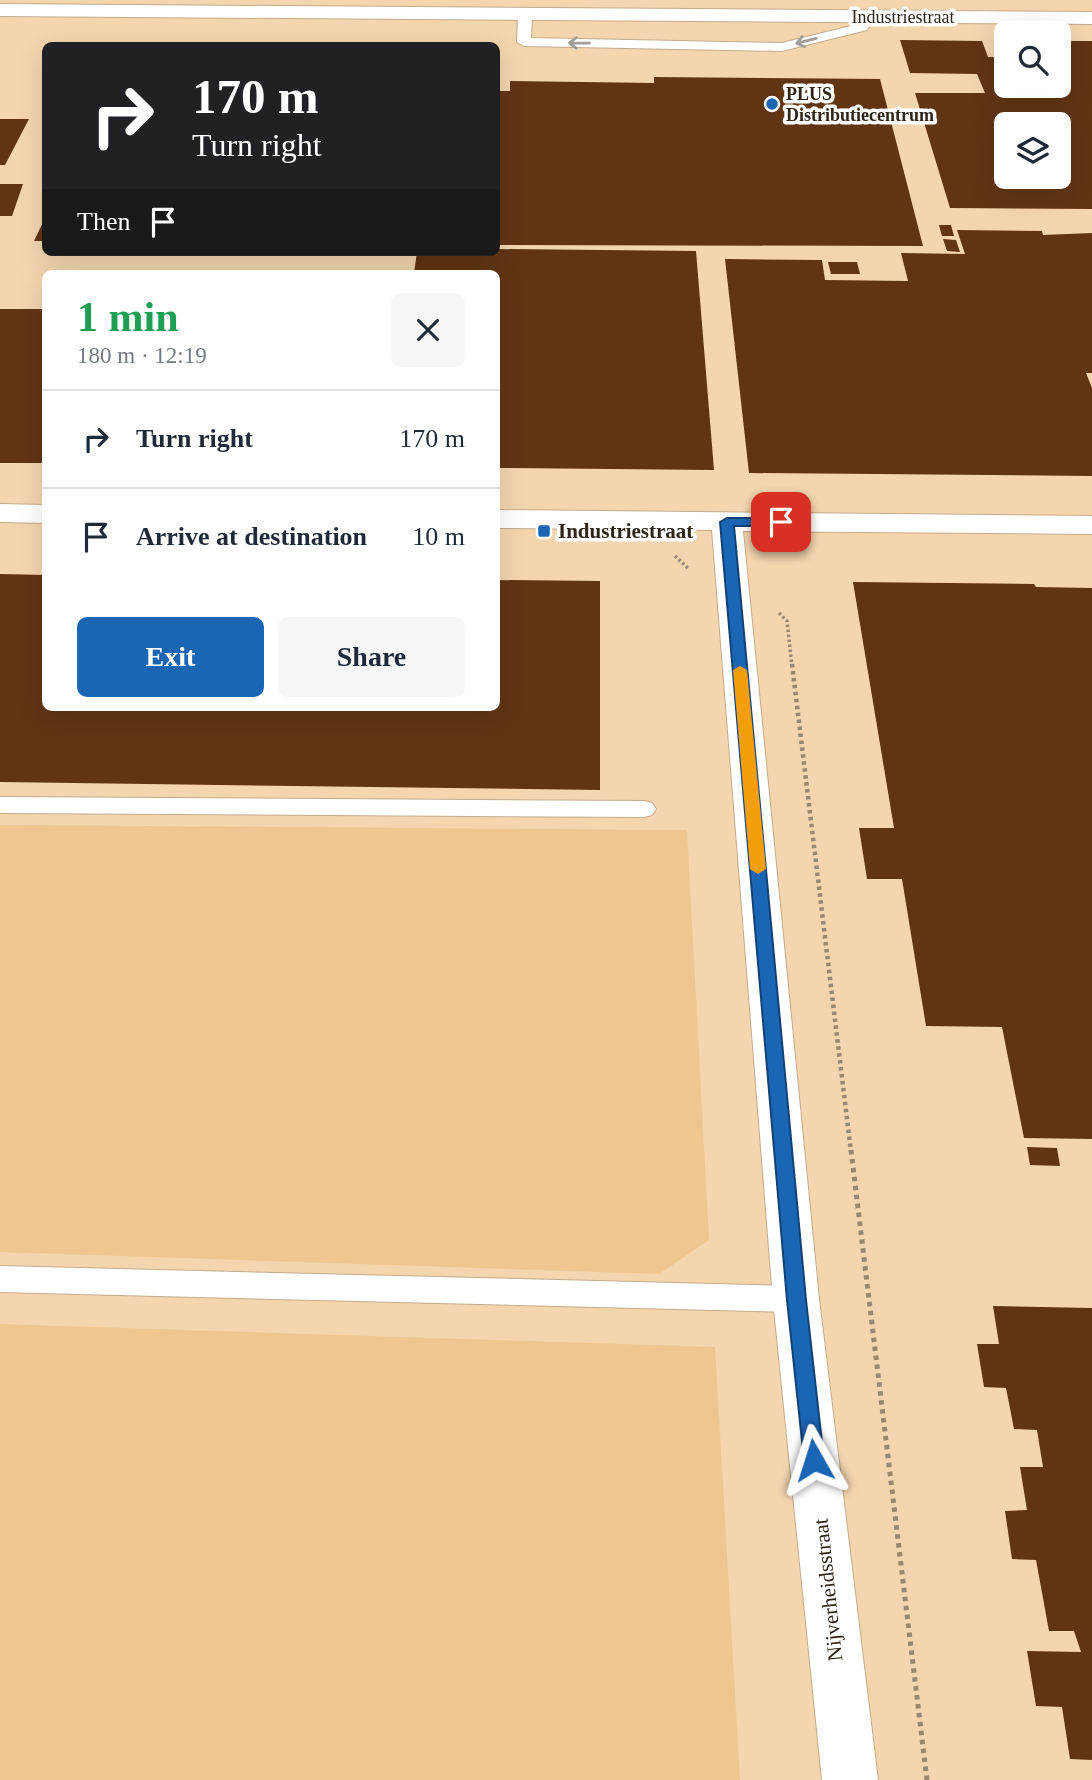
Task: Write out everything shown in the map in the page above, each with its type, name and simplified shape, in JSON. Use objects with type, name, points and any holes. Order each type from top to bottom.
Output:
[{"type":"street","name":"Industriestraat","points":[[0,10],[1092,18]]},
{"type":"street","points":[[0,513],[42,514]]},
{"type":"street","points":[[500,519],[1092,525]]},
{"type":"street","name":"Nijverheidsstraat","points":[[727,522],[796,1300],[850,1780]]},
{"type":"lane","points":[[525,14],[524,42],[782,47],[862,27],[861,17]]},
{"type":"lane","points":[[0,805],[644,809]]},
{"type":"lane","points":[[0,1279],[796,1300]]},
{"type":"path","points":[[669,552],[703,584],[708,598],[763,599],[787,621],[927,1780]]},
{"type":"shaded area","points":[[0,0],[1092,0],[1092,1780],[0,1780]]},
{"type":"shaded area","points":[[0,825],[687,830],[709,1240],[659,1274],[0,1252]]},
{"type":"shaded area","points":[[0,1324],[715,1347],[740,1780],[0,1780]]},
{"type":"building","points":[[900,40],[982,41],[988,57],[994,57],[994,98],[1071,98],[1071,41],[1092,41],[1092,209],[950,208],[915,93],[985,93],[977,74],[910,73]]},
{"type":"building","points":[[654,77],[880,79],[923,246],[500,245],[500,91],[510,91],[510,81],[654,83]]},
{"type":"building","points":[[0,119],[29,119],[5,165],[0,165]]},
{"type":"building","points":[[0,184],[23,184],[12,216],[0,216]]},
{"type":"building","points":[[42,224],[42,241],[34,241]]},
{"type":"building","points":[[939,225],[951,225],[954,236],[942,236]]},
{"type":"building","points":[[957,230],[1042,231],[1043,235],[1092,233],[1092,373],[1086,373],[1092,388],[1092,476],[749,473],[725,259],[822,260],[825,280],[908,281],[901,253],[965,254]]},
{"type":"building","points":[[943,239],[956,240],[960,252],[947,251]]},
{"type":"building","points":[[500,249],[696,251],[714,470],[500,468],[500,270],[414,270],[416,256],[500,256]]},
{"type":"building","points":[[828,262],[857,262],[860,274],[831,274]]},
{"type":"building","points":[[0,309],[42,309],[42,463],[0,463]]},
{"type":"building","points":[[0,574],[42,575],[42,711],[500,711],[500,580],[600,581],[600,790],[0,782]]},
{"type":"building","points":[[853,582],[1034,584],[1036,587],[1092,588],[1092,1139],[1024,1138],[1002,1027],[926,1026],[902,879],[867,879],[859,828],[894,828]]},
{"type":"building","points":[[1027,1147],[1057,1148],[1060,1166],[1030,1165]]},
{"type":"building","points":[[993,1306],[1092,1308],[1092,1760],[1070,1759],[1062,1707],[1036,1706],[1027,1651],[1081,1652],[1074,1631],[1049,1631],[1036,1560],[1012,1559],[1005,1511],[1027,1510],[1020,1467],[1043,1467],[1037,1430],[1014,1429],[1006,1388],[984,1387],[977,1344],[999,1344]]},
{"type":"slow traffic","points":[[740,670],[758,869]]},
{"type":"place","name":"PLUS Distributiecentrum","points":[[772,104]]},
{"type":"place","name":"Industriestraat","points":[[544,531]]},
{"type":"route","points":[[781,522],[727,522],[796,1300],[814,1460]]}]
